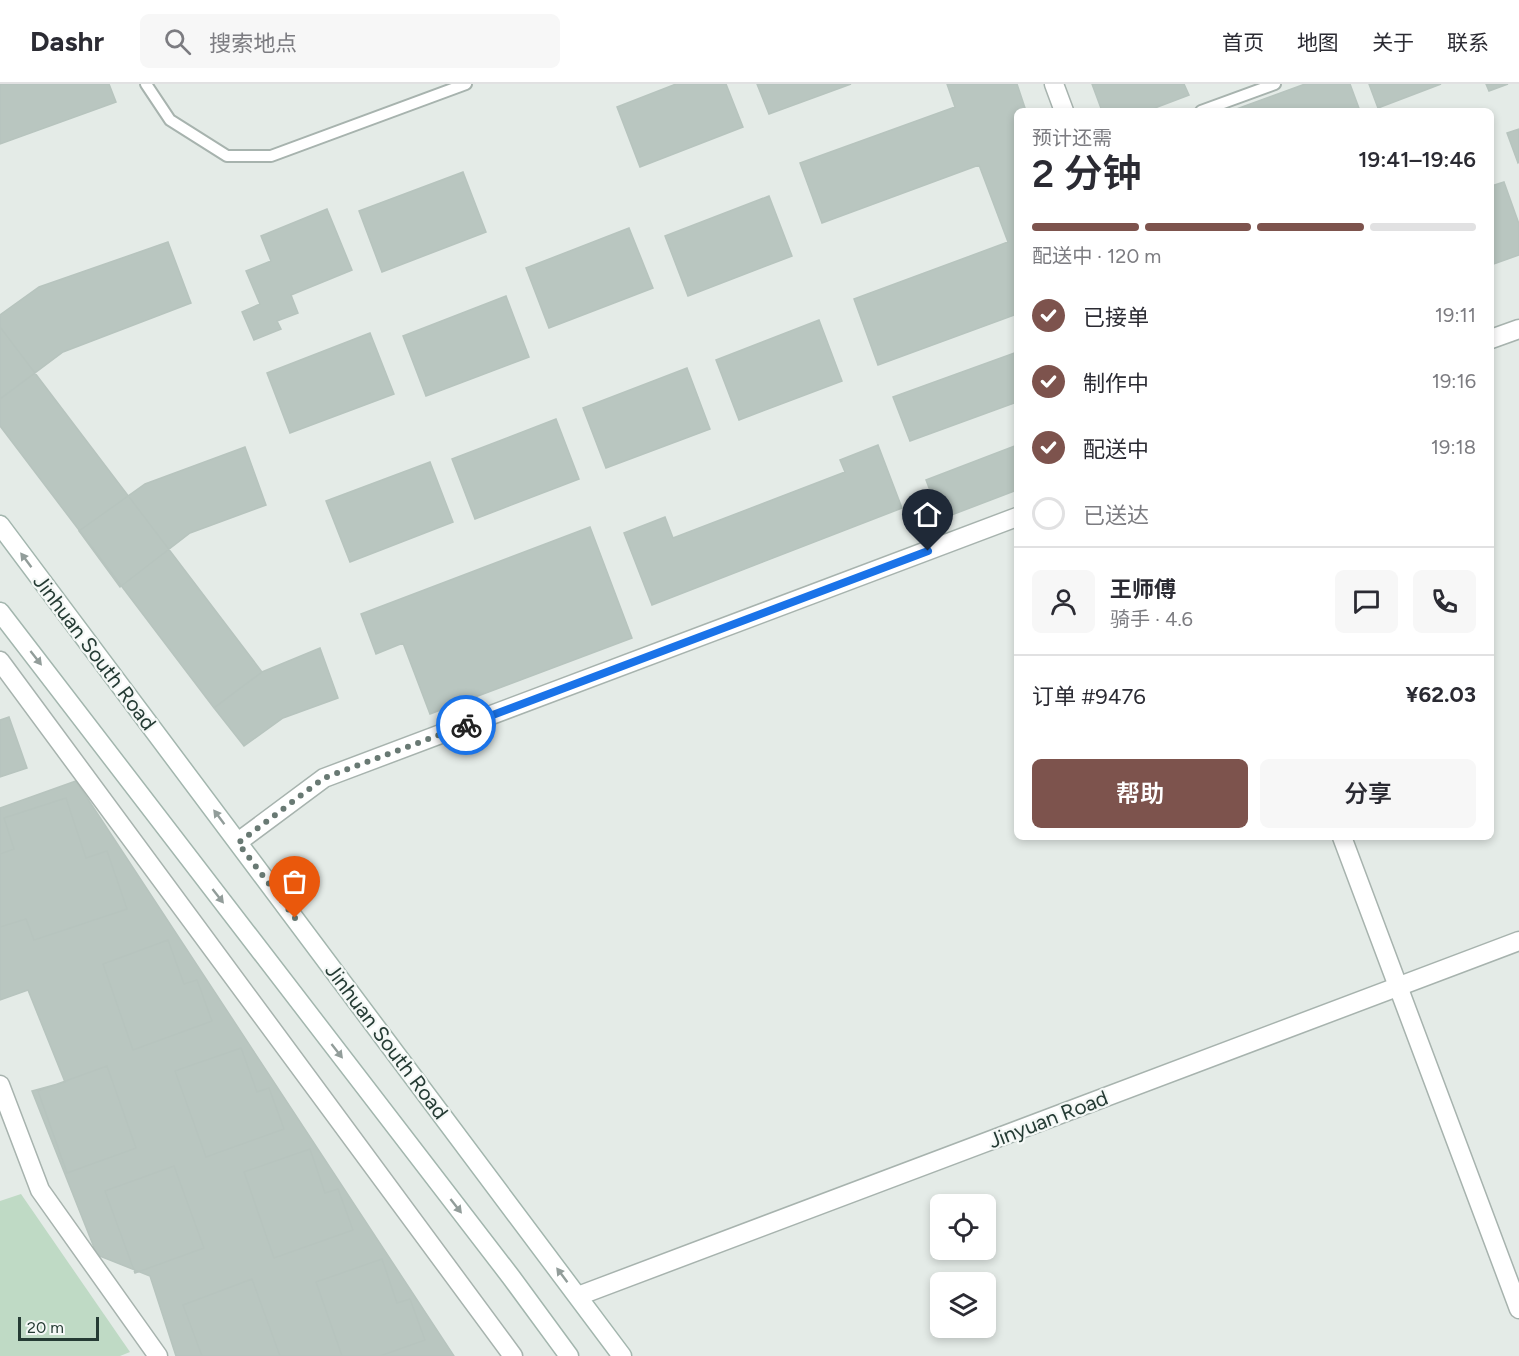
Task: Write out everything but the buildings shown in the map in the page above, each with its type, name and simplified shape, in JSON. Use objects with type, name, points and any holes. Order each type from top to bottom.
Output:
[{"type":"street","points":[[1054,84],[1063,108]]},
{"type":"street","points":[[1494,338],[1519,329]]},
{"type":"street","points":[[238,843],[324,778],[1014,518]]},
{"type":"street","name":"Jinhuan South Road","points":[[0,525],[622,1356]]},
{"type":"street","points":[[0,612],[511,1277],[569,1356]]},
{"type":"street","points":[[0,661],[513,1356]]},
{"type":"street","points":[[1343,840],[1519,1309]]},
{"type":"street","name":"Jinyuan Road","points":[[578,1296],[1519,942]]},
{"type":"street","points":[[0,1085],[40,1190],[158,1356]]},
{"type":"lane","points":[[146,84],[170,120],[227,156],[271,156],[466,84]]},
{"type":"lane","points":[[1209,108],[1275,84]]},
{"type":"green space","points":[[21,1194],[130,1352],[120,1356],[0,1356],[0,1201]]},
{"type":"way so far","points":[[295,918],[238,843],[324,778],[466,725]]},
{"type":"route","points":[[466,725],[928,551]]}]
